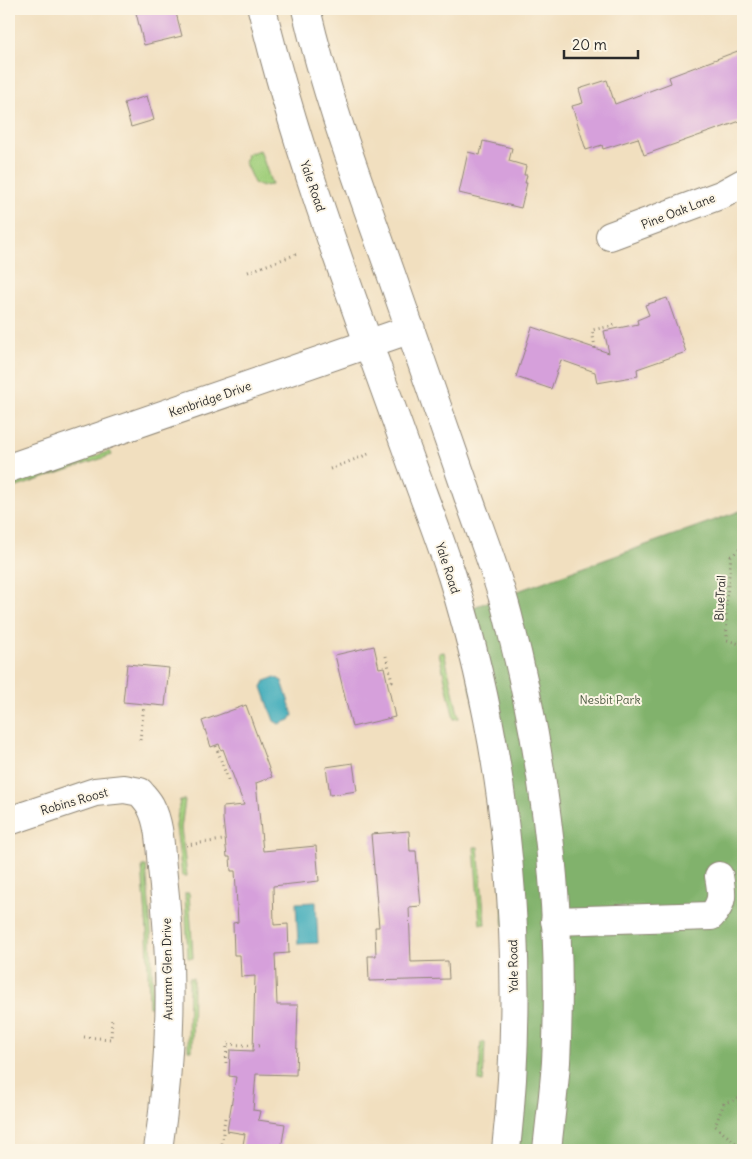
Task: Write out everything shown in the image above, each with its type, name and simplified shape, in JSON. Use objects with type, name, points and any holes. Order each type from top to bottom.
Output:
[{"type":"main road","name":"Yale Road","points":[[262,9],[294,130],[452,575],[477,673],[495,760],[505,833],[512,927],[513,1034],[506,1150]]},
{"type":"main road","points":[[306,9],[324,77],[351,161],[411,329],[508,613],[538,762],[554,891],[558,1007],[556,1064],[547,1150]]},
{"type":"main road","name":"Pine Oak Lane","points":[[610,236],[723,194],[743,183]]},
{"type":"main road","name":"Kenbridge Drive","points":[[9,468],[411,329]]},
{"type":"main road","name":"Robins Roost","points":[[9,821],[95,792],[124,789],[140,792]]},
{"type":"main road","name":"Autumn Glen Drive","points":[[140,792],[151,807],[156,823],[165,888],[169,969],[168,1060],[158,1150]]},
{"type":"main road","points":[[555,921],[711,916],[719,908],[722,892],[719,876]]},
{"type":"path","points":[[248,272],[297,254]]},
{"type":"path","points":[[595,348],[592,330],[616,325]]},
{"type":"path","points":[[330,469],[372,453]]},
{"type":"path","name":"BlueTrail","points":[[743,546],[732,556],[726,605],[728,640],[743,645]]},
{"type":"path","points":[[386,656],[392,682],[388,682]]},
{"type":"path","points":[[140,740],[144,706]]},
{"type":"path","points":[[216,746],[228,780]]},
{"type":"path","points":[[186,845],[223,840]]},
{"type":"path","points":[[84,1037],[111,1039],[112,1017]]},
{"type":"path","points":[[226,1063],[227,1044],[259,1046]]},
{"type":"path","points":[[743,1097],[724,1103],[714,1126],[743,1149]]},
{"type":"path","points":[[225,1118],[221,1148],[239,1150]]},
{"type":"green space","points":[[260,150],[272,185],[261,186],[254,183],[245,163],[247,154]]},
{"type":"green space","points":[[110,451],[112,455],[11,489],[10,485]]},
{"type":"green space","name":"Nesbit Park","points":[[743,510],[743,1150],[500,1150],[508,967],[490,775],[454,614]]},
{"type":"green space","points":[[444,652],[459,718],[454,719],[439,653]]},
{"type":"green space","points":[[180,800],[185,800],[181,828],[187,876],[182,876],[176,826]]},
{"type":"green space","points":[[474,847],[478,847],[485,924],[480,924]]},
{"type":"green space","points":[[142,866],[146,866],[151,931],[153,1007],[149,1007],[147,931]]},
{"type":"green space","points":[[185,893],[189,893],[193,958],[188,958]]},
{"type":"green space","points":[[189,978],[193,978],[192,1050],[188,1050]]},
{"type":"green space","points":[[481,1042],[485,1043],[483,1082],[479,1081]]},
{"type":"water","points":[[275,677],[282,681],[293,715],[290,720],[279,724],[274,721],[262,687],[265,681]]},
{"type":"water","points":[[316,902],[318,943],[298,944],[296,903]]},
{"type":"building","points":[[135,9],[175,9],[182,36],[144,45]]},
{"type":"building","points":[[743,49],[743,120],[644,155],[638,138],[603,149],[602,145],[586,150],[572,106],[583,103],[579,89],[607,80],[615,104],[671,83],[669,77]]},
{"type":"building","points":[[147,96],[154,120],[131,127],[124,103]]},
{"type":"building","points":[[483,141],[512,148],[509,161],[526,166],[524,175],[527,175],[525,183],[527,183],[521,208],[459,193],[468,152],[480,155]]},
{"type":"building","points":[[667,298],[686,352],[637,369],[638,376],[597,383],[595,372],[561,360],[551,389],[516,377],[532,327],[609,353],[604,331],[638,324],[637,320],[649,315],[645,305]]},
{"type":"building","points":[[374,646],[379,668],[384,667],[395,717],[352,727],[335,655]]},
{"type":"building","points":[[127,664],[169,668],[165,706],[123,702]]},
{"type":"building","points":[[246,705],[272,777],[256,783],[263,851],[316,846],[319,881],[273,886],[274,925],[288,924],[289,953],[275,954],[277,1005],[298,1005],[296,1075],[256,1074],[253,1110],[260,1111],[258,1120],[285,1124],[281,1150],[242,1150],[245,1134],[227,1131],[236,1077],[229,1076],[230,1050],[253,1051],[255,976],[241,977],[240,955],[234,955],[233,923],[238,922],[235,871],[231,871],[230,857],[227,857],[223,819],[223,807],[244,805],[223,749],[221,750],[219,744],[211,747],[202,721]]},
{"type":"building","points":[[353,763],[357,791],[330,795],[326,767]]},
{"type":"building","points":[[409,831],[410,851],[416,851],[421,906],[409,907],[411,962],[448,961],[449,979],[369,981],[368,956],[376,956],[375,927],[379,927],[371,834]]}]
